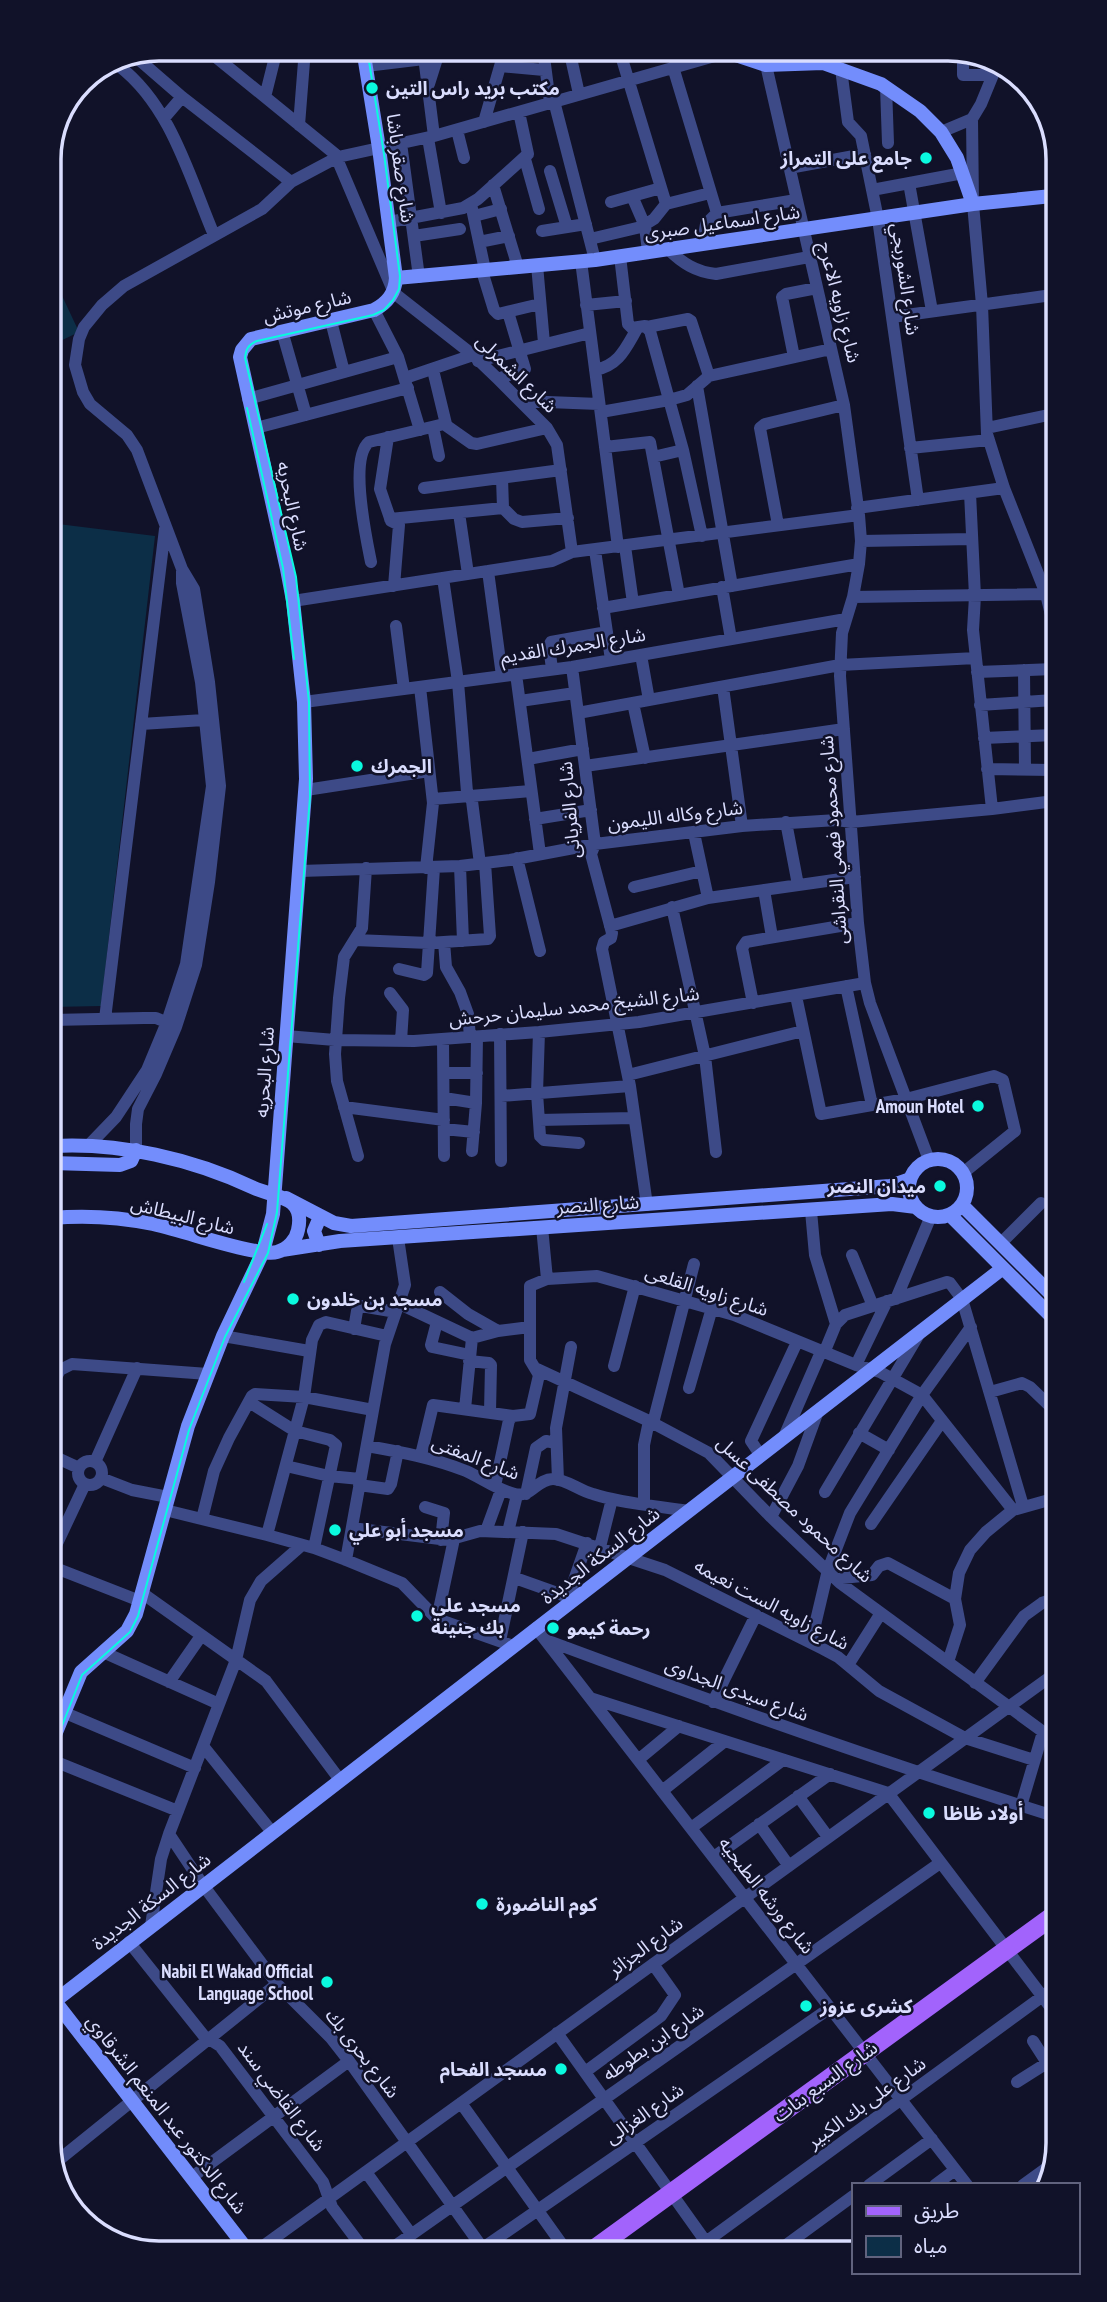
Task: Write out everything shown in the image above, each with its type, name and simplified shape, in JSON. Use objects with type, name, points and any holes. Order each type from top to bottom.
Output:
[{"type":"main road","name":"شارع صقر باشا","points":[[365,61],[389,222],[395,286]]},
{"type":"main road","points":[[830,61],[841,69],[886,87],[920,111],[941,132],[957,158],[973,204]]},
{"type":"main road","name":"شارع اسماعيل صبرى","points":[[395,286],[419,277],[620,257],[973,204],[1046,197]]},
{"type":"main road","name":"شارع موتش","points":[[240,365],[242,350],[251,339],[374,310],[388,301],[395,286]]},
{"type":"main road","name":"شارع البحريه","points":[[61,1718],[81,1672],[127,1631],[141,1597],[185,1435],[223,1336],[263,1252],[271,1229],[306,790],[304,702],[293,601],[240,365]]},
{"type":"main road","points":[[61,1146],[89,1145],[136,1150],[225,1175],[275,1195],[297,1212],[299,1221],[295,1238],[282,1250]]},
{"type":"main road","points":[[61,1163],[120,1165],[131,1161],[136,1150]]},
{"type":"main road","points":[[939,1159],[948,1161],[963,1173],[967,1189],[962,1205],[950,1215],[931,1216],[916,1207],[909,1194],[910,1179],[918,1167],[929,1160],[939,1159]]},
{"type":"main road","name":"شارع النصر","points":[[275,1195],[340,1226],[351,1226],[890,1186],[910,1179]]},
{"type":"main road","name":"شارع النصر","points":[[282,1250],[340,1241],[892,1203],[916,1207]]},
{"type":"main road","points":[[962,1205],[1046,1289]]},
{"type":"main road","points":[[950,1215],[1046,1311]]},
{"type":"main road","name":"شارع البيطاش","points":[[61,1217],[122,1218],[155,1224],[237,1249],[263,1252],[282,1250]]},
{"type":"main road","points":[[319,1245],[314,1230],[320,1217]]},
{"type":"main road","name":"شارع السكة الجديدة","points":[[61,1996],[340,1780],[506,1644],[541,1634],[571,1598],[761,1456],[1003,1268]]},
{"type":"main road","name":"شارع السبع بنات","points":[[605,2241],[1046,1921]]},
{"type":"main road","name":"شارع الدكتور عبد المنعم الشرقاوي","points":[[61,2009],[241,2241]]},
{"type":"street","points":[[224,61],[338,157],[395,286]]},
{"type":"street","points":[[265,97],[274,61]]},
{"type":"street","points":[[299,125],[304,61]]},
{"type":"street","points":[[366,66],[390,61]]},
{"type":"street","points":[[424,61],[441,213]]},
{"type":"street","points":[[428,88],[436,61]]},
{"type":"street","points":[[484,122],[501,61]]},
{"type":"street","points":[[544,61],[552,102],[590,239],[586,305],[605,447],[633,603]]},
{"type":"street","points":[[572,61],[579,94]]},
{"type":"street","points":[[623,61],[666,204]]},
{"type":"street","points":[[136,1150],[138,1109],[156,1074],[187,964],[220,786],[209,682],[194,589],[182,569],[136,450],[127,435],[115,423],[100,414],[83,392],[75,365],[84,327],[113,295],[136,279],[262,209],[291,181],[338,157],[457,130],[691,61]]},
{"type":"street","name":"شارع زاويه الاعرج","points":[[759,61],[789,168],[844,405],[858,511]]},
{"type":"street","points":[[963,62],[963,75],[989,71]]},
{"type":"street","points":[[142,63],[182,97],[291,181]]},
{"type":"street","points":[[500,65],[544,70]]},
{"type":"street","points":[[673,67],[716,213]]},
{"type":"street","points":[[123,69],[143,87],[164,118],[214,235]]},
{"type":"street","name":"شارع الشوربجي","points":[[841,69],[848,122],[861,136],[878,219],[918,500]]},
{"type":"street","points":[[994,73],[972,119],[973,204],[982,305],[988,434],[1004,488],[1046,584]]},
{"type":"street","points":[[886,87],[888,143]]},
{"type":"street","points":[[164,118],[182,97]]},
{"type":"street","points":[[472,210],[494,185],[525,159],[529,150],[519,112]]},
{"type":"street","points":[[941,132],[972,119]]},
{"type":"street","points":[[457,130],[464,158]]},
{"type":"street","points":[[401,143],[419,277]]},
{"type":"street","points":[[789,168],[865,154]]},
{"type":"street","points":[[525,159],[538,209]]},
{"type":"street","points":[[550,171],[566,227]]},
{"type":"street","points":[[872,190],[963,173]]},
{"type":"street","points":[[909,183],[932,312]]},
{"type":"street","points":[[494,185],[518,267]]},
{"type":"street","points":[[611,202],[661,188]]},
{"type":"street","points":[[590,239],[645,226],[666,204],[710,193]]},
{"type":"street","points":[[632,196],[645,226],[648,252]]},
{"type":"street","points":[[707,244],[706,224],[716,213],[796,200]]},
{"type":"street","points":[[389,222],[463,208],[501,209]]},
{"type":"street","points":[[472,210],[494,310],[498,314],[508,313],[540,304]]},
{"type":"street","points":[[542,231],[586,224]]},
{"type":"street","points":[[414,236],[460,229]]},
{"type":"street","points":[[479,242],[509,236]]},
{"type":"street","points":[[668,249],[686,264],[703,272],[716,274],[809,257]]},
{"type":"street","points":[[620,257],[629,326],[643,327],[688,319],[691,321],[709,376]]},
{"type":"street","points":[[537,265],[544,343]]},
{"type":"street","name":"شارع الشمرلى","points":[[395,286],[476,358],[547,428],[557,445],[572,552]]},
{"type":"street","points":[[794,357],[782,297],[786,293],[817,288]]},
{"type":"street","points":[[892,317],[1046,296]]},
{"type":"street","points":[[586,305],[626,301]]},
{"type":"street","points":[[374,310],[398,357],[407,383],[433,427]]},
{"type":"street","points":[[498,379],[525,369],[508,313]]},
{"type":"street","points":[[331,321],[344,372]]},
{"type":"street","points":[[595,370],[609,366],[621,357],[643,327]]},
{"type":"street","points":[[643,327],[650,331],[683,450],[702,536]]},
{"type":"street","points":[[282,331],[306,415]]},
{"type":"street","points":[[256,428],[407,383],[433,370],[590,333]]},
{"type":"street","points":[[522,401],[600,408],[669,400],[687,395],[709,376],[831,349]]},
{"type":"street","points":[[248,399],[398,357]]},
{"type":"street","points":[[433,370],[433,427],[439,456]]},
{"type":"street","points":[[698,386],[723,533],[731,639]]},
{"type":"street","points":[[778,526],[761,426],[844,405]]},
{"type":"street","points":[[910,448],[988,434],[1046,416]]},
{"type":"street","points":[[371,562],[360,511],[363,449],[369,442],[433,427],[477,444],[547,428]]},
{"type":"street","points":[[388,437],[381,482],[383,501],[390,519],[398,525],[394,586]]},
{"type":"street","points":[[605,447],[648,440],[680,595]]},
{"type":"street","points":[[652,450],[683,450]]},
{"type":"street","points":[[424,488],[561,470]]},
{"type":"street","points":[[502,478],[503,509],[514,519],[522,522],[568,518]]},
{"type":"street","points":[[360,486],[381,482]]},
{"type":"street","points":[[293,601],[552,561],[572,552],[778,526],[918,500],[1004,488]]},
{"type":"street","points":[[970,493],[974,630],[992,809]]},
{"type":"street","points":[[390,519],[503,509]]},
{"type":"street","name":"شارع محمود فهمي النقراشى","points":[[858,511],[861,541],[859,564],[842,633],[840,665],[858,923],[870,1003],[929,1160]]},
{"type":"street","points":[[459,513],[468,574]]},
{"type":"street","points":[[105,1019],[165,525]]},
{"type":"street","points":[[861,541],[972,539]]},
{"type":"street","points":[[595,550],[611,660]]},
{"type":"street","points":[[603,608],[859,564]]},
{"type":"street","points":[[182,569],[182,583],[201,682],[212,786],[204,881]]},
{"type":"street","points":[[488,571],[502,676]]},
{"type":"street","points":[[355,940],[429,943],[486,939],[490,936],[482,863],[472,801],[467,792],[458,682],[443,578]]},
{"type":"street","points":[[853,597],[1046,593]]},
{"type":"street","name":"شارع الجمرك القديم","points":[[304,702],[572,667],[846,619]]},
{"type":"street","points":[[396,626],[404,689]]},
{"type":"street","points":[[552,669],[549,646],[551,642],[607,632]]},
{"type":"street","points":[[641,655],[649,700]]},
{"type":"street","points":[[578,713],[840,665],[976,658]]},
{"type":"street","name":"شارع الفريانى","points":[[572,667],[595,844],[591,851],[612,936],[604,942],[602,949],[629,1081],[647,1205]]},
{"type":"street","points":[[977,672],[1046,669]]},
{"type":"street","points":[[1024,670],[1025,769]]},
{"type":"street","points":[[516,674],[540,854]]},
{"type":"street","points":[[399,969],[426,975],[429,943],[433,799],[420,687]]},
{"type":"street","points":[[723,687],[742,826]]},
{"type":"street","points":[[520,701],[575,693]]},
{"type":"street","points":[[980,705],[1046,701]]},
{"type":"street","points":[[632,703],[645,758]]},
{"type":"street","points":[[141,724],[204,720]]},
{"type":"street","points":[[585,766],[844,729]]},
{"type":"street","points":[[984,738],[1046,736]]},
{"type":"street","points":[[528,759],[583,750]]},
{"type":"street","points":[[987,768],[1046,770]]},
{"type":"street","points":[[306,790],[429,771]]},
{"type":"street","points":[[433,799],[531,791]]},
{"type":"street","name":"شارع وكاله الليمون","points":[[300,871],[460,866],[595,844],[742,826],[837,820],[851,822],[1046,801]]},
{"type":"street","points":[[535,819],[591,810]]},
{"type":"street","points":[[786,822],[798,885]]},
{"type":"street","points":[[694,833],[708,898]]},
{"type":"street","points":[[517,858],[540,951]]},
{"type":"street","points":[[460,866],[463,941]]},
{"type":"street","points":[[358,1156],[335,1068],[335,1040],[344,957],[362,928],[366,868]]},
{"type":"street","points":[[634,887],[702,870]]},
{"type":"street","points":[[610,926],[708,898],[855,877]]},
{"type":"street","points":[[764,890],[772,937]]},
{"type":"street","points":[[673,907],[705,1056],[716,1153]]},
{"type":"street","points":[[753,1003],[743,945],[746,942],[858,923]]},
{"type":"street","points":[[444,942],[446,967],[460,992],[474,1037],[477,1073],[472,1151]]},
{"type":"street","name":"شارع الشيخ محمد سليمان حرحش","points":[[286,1036],[401,1041],[539,1032],[697,1013],[865,983]]},
{"type":"street","points":[[846,986],[872,1105]]},
{"type":"street","points":[[390,993],[402,1010],[401,1041]]},
{"type":"street","points":[[796,996],[821,1114],[906,1099],[994,1076],[1001,1077],[1006,1085],[1015,1132],[963,1173]]},
{"type":"street","points":[[61,1020],[144,1018],[172,1024]]},
{"type":"street","points":[[89,1145],[126,1105],[172,1024]]},
{"type":"street","points":[[501,1096],[629,1081],[705,1056],[803,1031]]},
{"type":"street","points":[[539,1032],[537,1093],[541,1139],[579,1143]]},
{"type":"street","points":[[500,1034],[501,1161]]},
{"type":"street","points":[[443,1040],[444,1156]]},
{"type":"street","points":[[443,1073],[477,1073]]},
{"type":"street","points":[[444,1098],[501,1115]]},
{"type":"street","points":[[344,1107],[444,1124],[474,1132]]},
{"type":"street","points":[[539,1120],[633,1118]]},
{"type":"street","points":[[1001,1243],[1041,1203]]},
{"type":"street","points":[[811,1210],[815,1255],[835,1325]]},
{"type":"street","points":[[856,1366],[892,1300],[931,1216]]},
{"type":"street","points":[[542,1227],[547,1279]]},
{"type":"street","points":[[346,1560],[387,1336],[405,1285],[398,1238]]},
{"type":"street","points":[[852,1255],[873,1306]]},
{"type":"street","points":[[644,1504],[643,1445],[694,1264]]},
{"type":"street","name":"شارع زاويه القلعى","points":[[530,1327],[529,1288],[532,1284],[547,1279],[597,1276],[712,1308],[892,1378],[922,1395]]},
{"type":"street","points":[[784,1437],[835,1325],[845,1315],[947,1282],[962,1299],[971,1327],[1018,1508]]},
{"type":"street","points":[[614,1366],[635,1286]]},
{"type":"street","points":[[440,1292],[468,1314],[498,1331]]},
{"type":"street","points":[[354,1329],[357,1311],[361,1306],[398,1308],[472,1338],[530,1327],[530,1360],[539,1375],[531,1412],[525,1416],[513,1416],[433,1405],[421,1455]]},
{"type":"street","points":[[689,1388],[712,1308]]},
{"type":"street","points":[[267,1535],[304,1397],[309,1351],[321,1324],[326,1322],[387,1336]]},
{"type":"street","points":[[437,1322],[432,1347],[491,1365],[490,1412]]},
{"type":"street","points":[[811,1642],[828,1570],[850,1513],[922,1395],[971,1327]]},
{"type":"street","points":[[825,1492],[919,1332]]},
{"type":"street","points":[[223,1336],[309,1351]]},
{"type":"street","points":[[465,1409],[472,1338]]},
{"type":"street","points":[[761,1456],[751,1441],[796,1342]]},
{"type":"street","points":[[571,1347],[556,1428],[558,1480],[612,1499],[689,1511]]},
{"type":"street","points":[[61,1370],[72,1364],[208,1374]]},
{"type":"street","points":[[95,1462],[137,1368]]},
{"type":"street","name":"شارع محمود مصطفى عسل","points":[[537,1369],[704,1450],[838,1581],[1007,1708],[1046,1733]]},
{"type":"street","points":[[990,1392],[1022,1383],[1046,1402]]},
{"type":"street","points":[[922,1395],[1018,1508]]},
{"type":"street","points":[[252,1398],[304,1397],[373,1410]]},
{"type":"street","points":[[151,1926],[159,1869],[169,1834],[236,1660],[250,1600],[261,1581],[308,1547],[330,1476],[335,1442],[295,1431],[252,1398]]},
{"type":"street","points":[[202,1519],[214,1471],[252,1398]]},
{"type":"street","points":[[771,1517],[798,1466],[818,1411]]},
{"type":"street","points":[[486,1531],[498,1488],[509,1420],[513,1416]]},
{"type":"street","points":[[872,1524],[943,1422]]},
{"type":"street","points":[[859,1433],[889,1450]]},
{"type":"street","points":[[508,1532],[536,1448],[546,1441],[556,1443]]},
{"type":"street","name":"شارع المفتى","points":[[367,1446],[421,1455],[521,1495],[542,1482],[558,1480]]},
{"type":"street","points":[[286,1466],[388,1489],[398,1451]]},
{"type":"street","points":[[61,1460],[79,1468]]},
{"type":"street","points":[[95,1462],[100,1466],[101,1478],[97,1483],[85,1484],[80,1480],[79,1468],[83,1463],[95,1462]]},
{"type":"street","points":[[101,1478],[202,1519],[267,1535],[346,1560],[402,1583],[437,1619],[506,1644],[523,1532]]},
{"type":"street","points":[[61,1535],[85,1484]]},
{"type":"street","points":[[600,1547],[612,1499]]},
{"type":"street","points":[[948,1662],[960,1625],[955,1600],[959,1573],[970,1550],[986,1532],[1018,1508],[1046,1503]]},
{"type":"street","points":[[425,1507],[444,1513],[447,1540],[437,1619]]},
{"type":"street","points":[[352,1528],[447,1540]]},
{"type":"street","name":"شارع زاويه الست نعيمه","points":[[447,1540],[486,1531],[556,1534],[665,1570],[811,1642],[848,1665],[879,1691],[965,1738],[1034,1760]]},
{"type":"street","points":[[515,1578],[571,1598],[587,1543]]},
{"type":"street","points":[[838,1581],[842,1578],[872,1575],[879,1566],[888,1563],[955,1600]]},
{"type":"street","points":[[61,1570],[141,1597],[267,1681],[340,1780]]},
{"type":"street","points":[[975,1682],[1024,1616],[1046,1602]]},
{"type":"street","points":[[848,1665],[881,1613]]},
{"type":"street","points":[[713,1702],[756,1615]]},
{"type":"street","name":"شارع ورشه الطبجيه","points":[[541,1634],[965,2183]]},
{"type":"street","name":"شارع سيدى الجداوى","points":[[541,1634],[713,1702],[917,1773],[1046,1814]]},
{"type":"street","points":[[169,1682],[201,1636]]},
{"type":"street","points":[[103,1652],[219,1704]]},
{"type":"street","name":"شارع الجزائر","points":[[271,2241],[1046,1680]]},
{"type":"street","points":[[590,1698],[888,1793],[1046,2001]]},
{"type":"street","points":[[63,1712],[195,1768]]},
{"type":"street","points":[[638,1760],[679,1726]]},
{"type":"street","points":[[662,1791],[725,1741]]},
{"type":"street","points":[[1021,1806],[1034,1760],[1046,1745]]},
{"type":"street","points":[[203,1746],[272,1832]]},
{"type":"street","points":[[691,1828],[783,1760]]},
{"type":"street","points":[[61,1764],[178,1811]]},
{"type":"street","points":[[713,1857],[830,1774]]},
{"type":"street","points":[[799,1796],[828,1837]]},
{"type":"street","points":[[759,1824],[789,1866]]},
{"type":"street","name":"شارع بحرى بك","points":[[169,1834],[203,1885],[277,1984],[331,2038],[349,2061],[476,2241]]},
{"type":"street","name":"شارع ابن بطوطه","points":[[402,2241],[940,1863]]},
{"type":"street","name":"شارع القاضي سند","points":[[130,1942],[208,2039],[220,2046],[323,2182],[332,2207],[358,2241]]},
{"type":"street","points":[[585,2072],[662,2016],[675,1995],[653,1964]]},
{"type":"street","points":[[62,2156],[277,1984]]},
{"type":"street","name":"شارع على بك الكبير","points":[[711,2241],[1046,1993]]},
{"type":"street","name":"شارع الغزالى","points":[[495,2241],[830,2007]]},
{"type":"street","points":[[557,2033],[671,2193],[701,2241]]},
{"type":"street","points":[[1033,2041],[1046,2053]]},
{"type":"street","points":[[192,2177],[349,2061]]},
{"type":"street","points":[[1017,2082],[1046,2064]]},
{"type":"street","points":[[461,2103],[560,2241]]},
{"type":"street","points":[[872,2183],[932,2139]]},
{"type":"street","points":[[938,2183],[955,2170]]},
{"type":"street","points":[[366,2172],[411,2234]]},
{"type":"street","points":[[1026,2183],[1040,2173]]},
{"type":"street","points":[[792,2241],[852,2197]]},
{"type":"water","points":[[61,294],[79,332],[61,341]]},
{"type":"water","points":[[61,524],[155,536],[101,1006],[61,1007]]},
{"type":"tram line","points":[[61,1728],[82,1675],[130,1632],[138,1616],[189,1430],[225,1337],[268,1253],[277,1212],[310,797],[309,702],[296,577],[245,358],[248,348],[257,341],[373,315],[384,310],[399,289],[400,276],[384,154],[369,61]]},
{"type":"tram line","points":[[247,408],[283,568],[294,659]]},
{"type":"tram line","points":[[244,1282],[267,1224]]},
{"type":"place","name":"مكتب بريد راس التين","points":[[372,88]]},
{"type":"place","name":"جامع على التمراز","points":[[926,158]]},
{"type":"place","name":"الجمرك","points":[[357,766]]},
{"type":"place","name":"Amoun Hotel","points":[[978,1106]]},
{"type":"place","name":"ميدان النصر","points":[[940,1186]]},
{"type":"place","name":"مسجد بن خلدون","points":[[293,1299]]},
{"type":"place","name":"مسجد أبو علي","points":[[335,1530]]},
{"type":"place","name":"مسجد على بك جنينة","points":[[417,1616]]},
{"type":"place","name":"رحمة كيمو","points":[[553,1628]]},
{"type":"place","name":"أولاد ظاظا","points":[[929,1813]]},
{"type":"place","name":"كوم الناضورة","points":[[482,1904]]},
{"type":"place","name":"Nabil El Wakad Official Language School","points":[[327,1982]]},
{"type":"place","name":"كشرى عزوز","points":[[806,2006]]},
{"type":"place","name":"مسجد الفحام","points":[[561,2069]]}]
